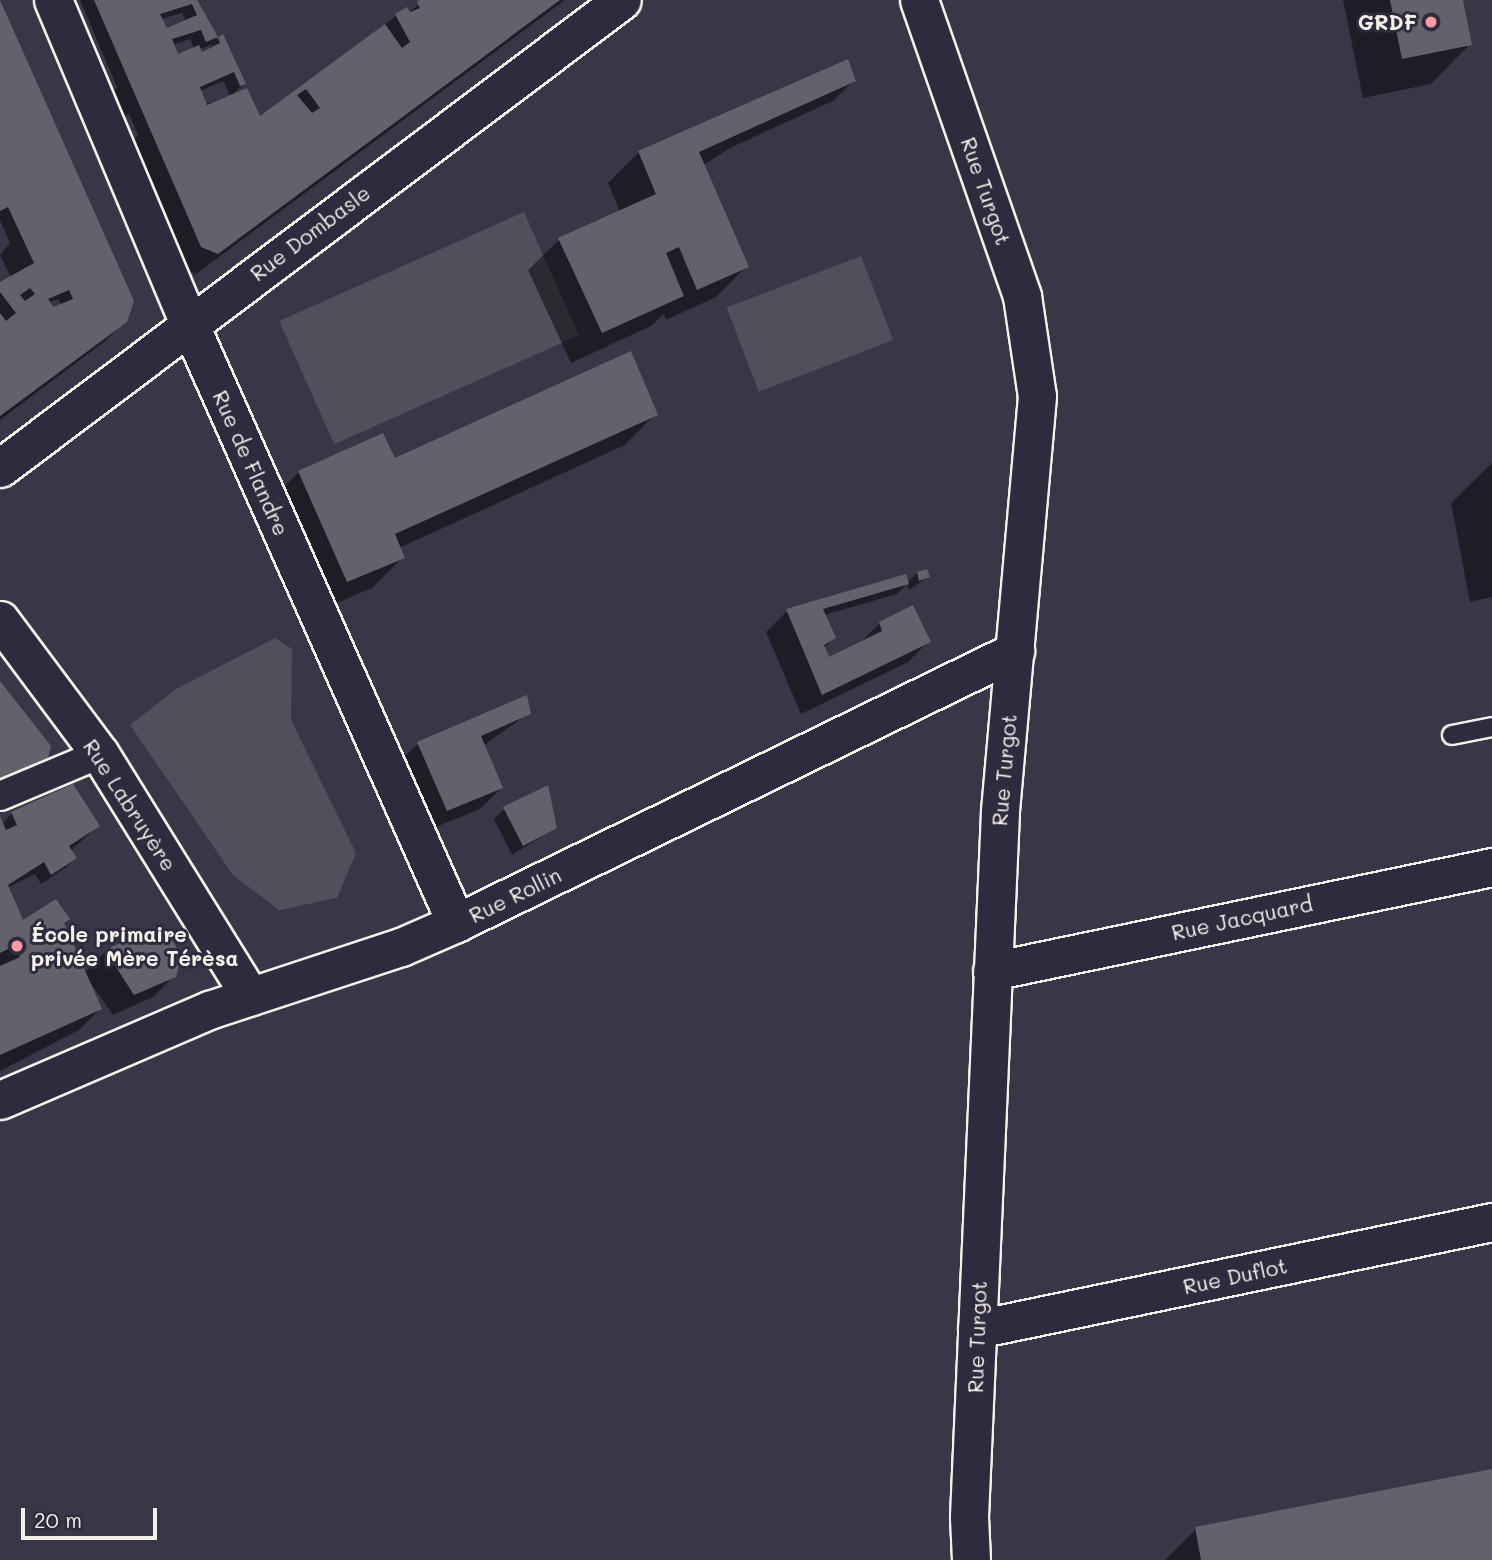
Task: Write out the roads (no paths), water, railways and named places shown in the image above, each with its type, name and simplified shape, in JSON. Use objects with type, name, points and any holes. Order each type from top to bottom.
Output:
[{"type":"street","name":"Rue de Flandre","points":[[53,0],[189,323],[456,923]]},
{"type":"street","name":"Rue Dombasle","points":[[0,468],[189,323],[622,0]]},
{"type":"street","name":"Rue Turgot","points":[[919,0],[1030,328],[1036,425],[1015,651],[992,971],[977,1329],[971,1560]]},
{"type":"street","name":"Rue Labruyère","points":[[0,620],[100,754],[250,996]]},
{"type":"street","name":"Rue Rollin","points":[[0,1100],[170,1025],[401,947],[456,923],[1015,651]]},
{"type":"street","points":[[0,796],[100,754]]},
{"type":"street","name":"Rue Jacquard","points":[[992,971],[1492,867]]},
{"type":"street","name":"Rue Duflot","points":[[977,1329],[1492,1222]]},
{"type":"lane","points":[[1452,735],[1492,727]]},
{"type":"place","name":"GRDF","points":[[1431,22]]},
{"type":"place","name":"École primaire privée Mère Térèsa","points":[[17,946]]}]
